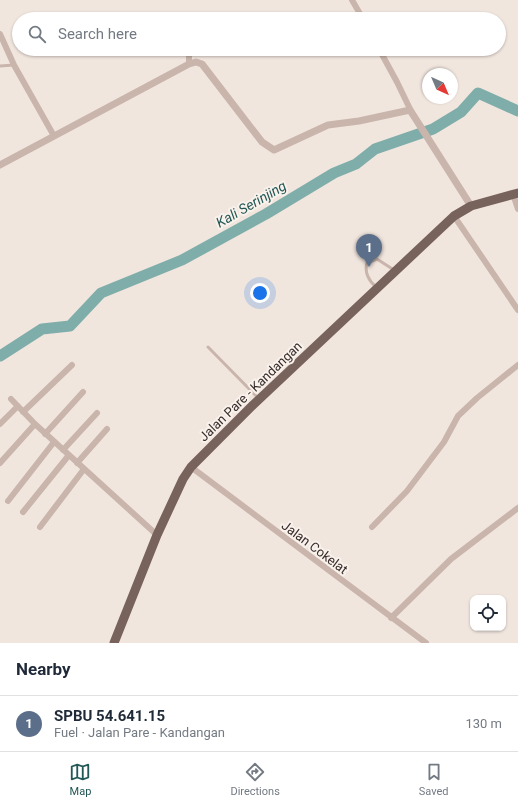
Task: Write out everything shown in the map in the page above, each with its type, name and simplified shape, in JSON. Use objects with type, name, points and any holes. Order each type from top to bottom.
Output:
[{"type":"main road","name":"Jalan Pare - Kandangan","points":[[114,643],[157,535],[183,479],[191,467],[259,399],[454,216],[471,206],[515,194]]},
{"type":"street","points":[[352,0],[359,12]]},
{"type":"street","points":[[0,34],[14,65],[54,136]]},
{"type":"street","points":[[189,56],[189,64]]},
{"type":"street","points":[[383,56],[420,128],[471,206]]},
{"type":"street","points":[[0,165],[189,64],[196,62],[202,64],[262,142],[274,150],[328,125],[373,118],[407,110],[412,112]]},
{"type":"street","points":[[515,194],[518,209]]},
{"type":"street","points":[[454,216],[518,310]]},
{"type":"street","points":[[23,412],[72,365]]},
{"type":"street","points":[[372,527],[407,491],[444,442],[458,416],[477,398],[518,365]]},
{"type":"street","points":[[45,434],[83,392]]},
{"type":"street","points":[[11,400],[45,434],[157,535]]},
{"type":"street","points":[[0,424],[18,406]]},
{"type":"street","points":[[63,450],[97,412]]},
{"type":"street","points":[[0,464],[35,424]]},
{"type":"street","points":[[77,463],[107,429]]},
{"type":"street","points":[[8,501],[54,442]]},
{"type":"street","points":[[23,512],[69,455]]},
{"type":"street","name":"Jalan Cokelat","points":[[191,467],[426,643]]},
{"type":"street","points":[[40,527],[84,469]]},
{"type":"street","points":[[391,618],[451,559],[518,508]]},
{"type":"lane","points":[[0,66],[14,65]]},
{"type":"lane","points":[[378,288],[369,279],[366,267],[368,263],[377,259],[396,271]]},
{"type":"lane","points":[[208,347],[259,399]]},
{"type":"waterway","name":"Kali Serinjing","points":[[0,356],[42,329],[70,326],[101,293],[182,260],[266,214],[334,173],[356,164],[375,149],[433,129],[461,112],[478,93],[518,111]]},
{"type":"place","name":"SPBU 54.641.15","points":[[369,267]]}]
